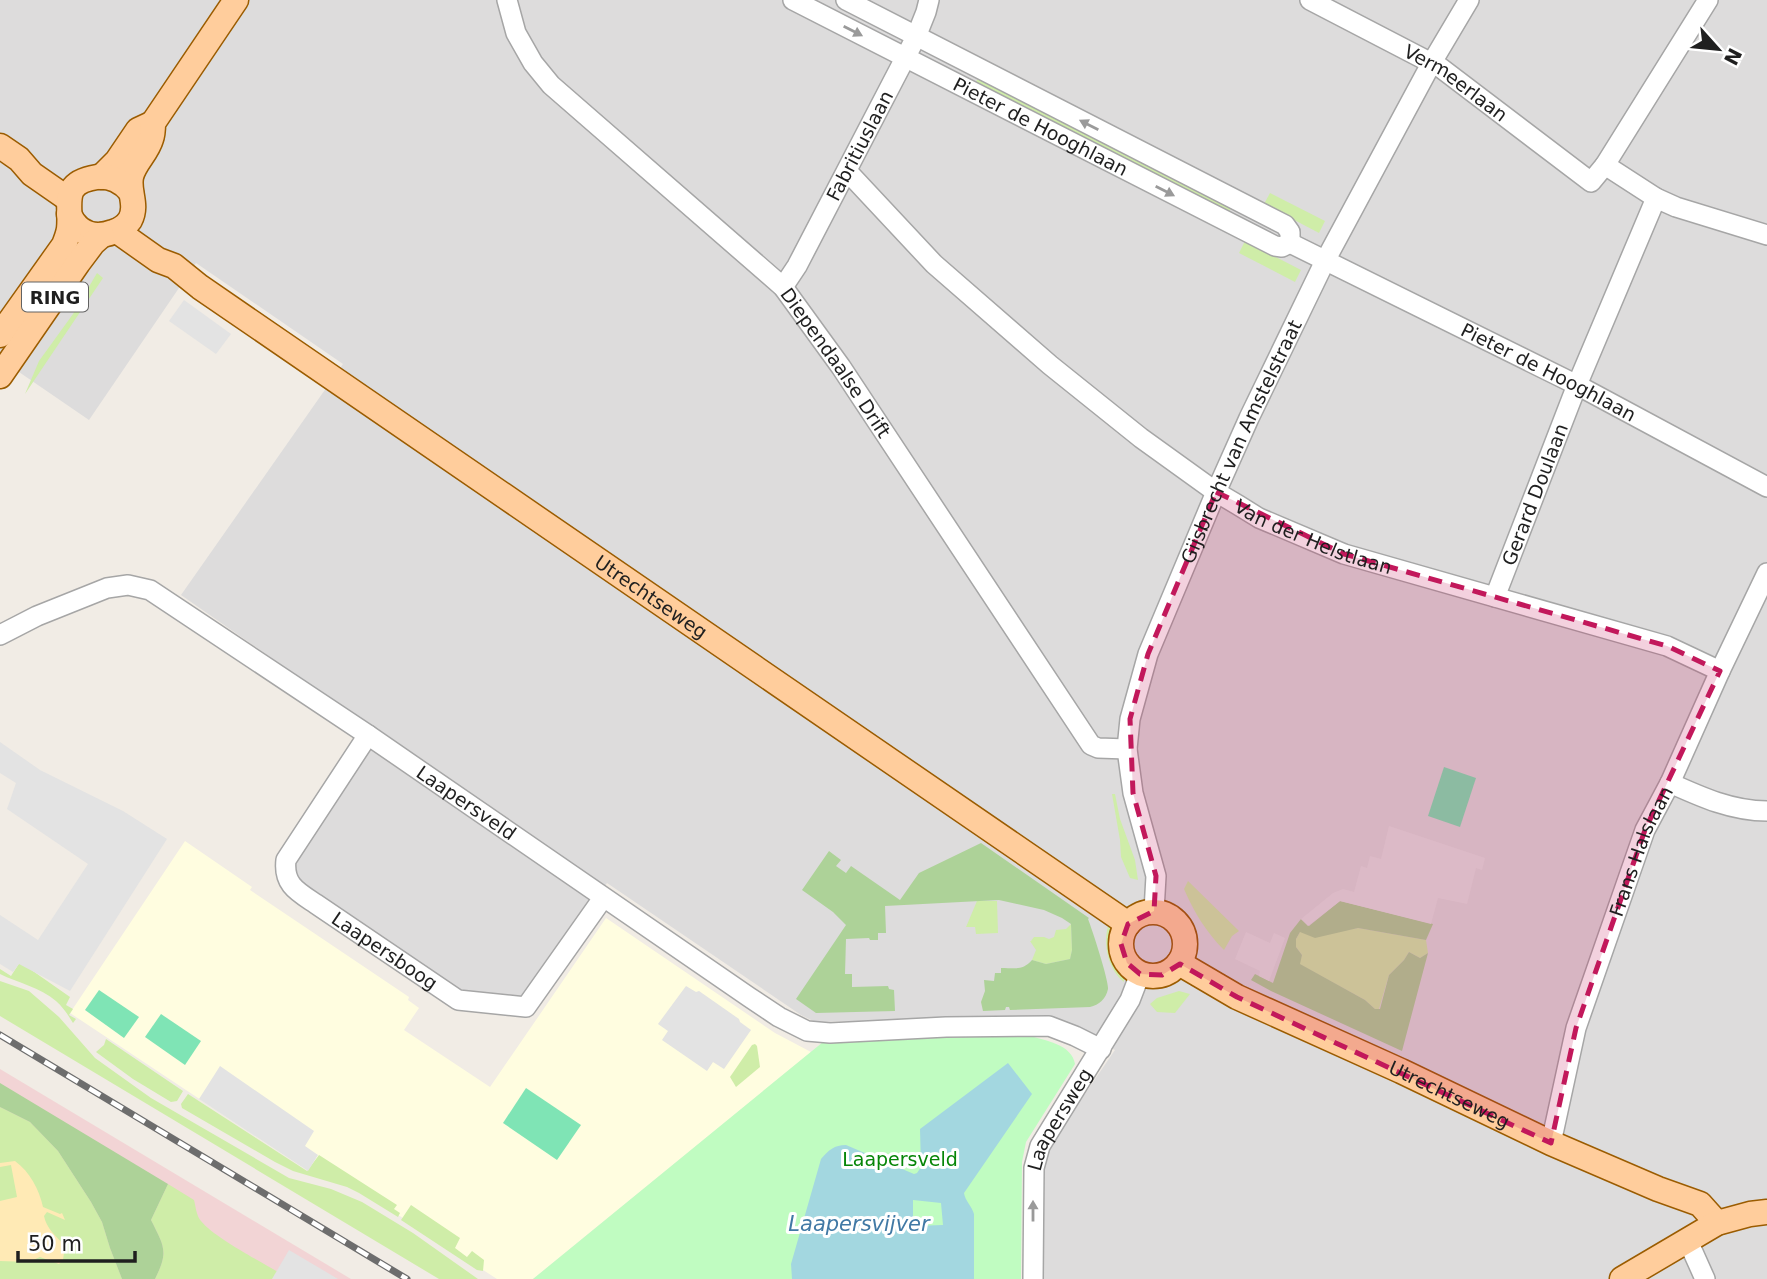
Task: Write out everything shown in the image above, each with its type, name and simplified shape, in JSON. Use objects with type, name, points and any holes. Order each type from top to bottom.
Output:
[{"type":"main road","name":"RING","points":[[0,376],[93,243],[121,219],[133,171],[151,140],[153,123],[236,0]]},
{"type":"main road","name":"RING","points":[[0,335],[64,245],[79,193],[117,161],[138,130],[153,123]]},
{"type":"main road","points":[[10,153],[32,174],[79,193],[118,181],[121,219],[90,235],[79,229],[79,193]]},
{"type":"main road","name":"Utrechtseweg","points":[[121,219],[158,260],[174,266],[444,456],[1128,924]]},
{"type":"main road","points":[[1154,911],[1171,918],[1182,930],[1184,949],[1179,963],[1168,972],[1149,976],[1140,974],[1127,963],[1121,944],[1128,924],[1138,915],[1154,911]]},
{"type":"main road","name":"Utrechtseweg","points":[[1179,963],[1237,997],[1401,1071],[1550,1143],[1700,1204],[1717,1223]]},
{"type":"main road","points":[[1622,1279],[1717,1223],[1750,1213],[1767,1212]]},
{"type":"street","name":"Diependaalse Drift","points":[[508,0],[516,33],[533,63],[551,85],[783,287],[849,378],[1091,746],[1127,748]]},
{"type":"street","name":"Pieter de Hooghlaan","points":[[793,0],[1275,246],[1282,247],[1290,243]]},
{"type":"street","name":"Pieter de Hooghlaan","points":[[846,0],[1285,225],[1290,232],[1290,243]]},
{"type":"street","name":"Fabritiuslaan","points":[[783,287],[797,266],[916,37],[929,0]]},
{"type":"street","name":"Vermeerlaan","points":[[1310,0],[1441,68],[1591,182],[1605,165]]},
{"type":"street","name":"Gijsbrecht van Amstelstraat","points":[[1154,911],[1156,876],[1133,793],[1127,748],[1130,719],[1148,654],[1216,492],[1325,261],[1431,64],[1469,0]]},
{"type":"street","points":[[1708,0],[1605,165],[1676,208],[1767,235]]},
{"type":"street","name":"Van der Helstlaan","points":[[847,171],[934,264],[1050,365],[1142,438],[1216,492],[1259,518],[1344,554],[1667,646],[1720,671]]},
{"type":"street","name":"Gerard Doulaan","points":[[1495,597],[1577,385],[1656,198]]},
{"type":"street","name":"Pieter de Hooghlaan","points":[[1290,243],[1577,385],[1767,487]]},
{"type":"street","name":"Frans Halslaan","points":[[1550,1143],[1576,1028],[1645,830],[1670,783],[1767,573]]},
{"type":"street","name":"Laapersveld","points":[[0,635],[37,616],[107,588],[128,585],[150,590],[368,735],[779,1017],[807,1031],[830,1033],[946,1027],[1049,1026],[1101,1049]]},
{"type":"street","name":"Laapersboog","points":[[368,735],[286,860],[288,881],[296,890],[458,1000],[526,1007],[603,898]]},
{"type":"street","points":[[1670,783],[1713,802],[1749,811],[1767,811]]},
{"type":"street","name":"Laapersweg","points":[[1033,1279],[1034,1168],[1040,1146],[1130,1000],[1140,974]]},
{"type":"street","points":[[1688,1241],[1704,1279]]},
{"type":"highlighted area","points":[[1216,492],[1344,554],[1667,646],[1720,671],[1645,830],[1576,1028],[1551,1143],[1237,997],[1180,964],[1162,975],[1140,974],[1127,963],[1121,944],[1128,924],[1154,911],[1156,876],[1133,793],[1130,719],[1148,654]]},
{"type":"shaded area","points":[[0,0],[1767,0],[1767,1279],[1040,1279],[1043,1163],[1054,1139],[1115,1050],[1049,1017],[815,1022],[607,883],[525,999],[461,993],[299,884],[293,861],[378,732],[181,595],[343,364],[196,263],[89,420],[0,359]]},
{"type":"shaded area","points":[[184,300],[231,334],[216,354],[169,321]]},
{"type":"shaded area","points":[[0,742],[40,770],[123,811],[167,839],[70,991],[19,964],[13,972],[0,964],[0,915],[38,940],[88,864],[7,809],[16,783],[0,773]]},
{"type":"shaded area","points":[[1389,826],[1485,858],[1482,870],[1476,868],[1467,904],[1438,898],[1431,924],[1340,901],[1308,926],[1301,919],[1333,893],[1343,889],[1354,892],[1361,866],[1367,868],[1370,856],[1381,859]]},
{"type":"shaded area","points":[[185,841],[252,887],[250,890],[409,997],[408,1000],[419,1008],[404,1030],[490,1087],[606,918],[775,1033],[811,1052],[533,1279],[497,1279],[315,1161],[308,1171],[70,1013]]},
{"type":"shaded area","points":[[1246,932],[1270,943],[1274,933],[1285,938],[1269,981],[1259,976],[1260,971],[1235,959]]},
{"type":"shaded area","points":[[686,986],[699,991],[751,1030],[724,1069],[713,1062],[707,1071],[662,1040],[668,1031],[658,1024]]},
{"type":"shaded area","points":[[220,1066],[314,1131],[305,1146],[318,1155],[308,1171],[199,1099]]},
{"type":"shaded area","points":[[0,1069],[351,1279],[0,1279]]},
{"type":"shaded area","points":[[289,1250],[338,1279],[272,1279]]},
{"type":"green space","points":[[980,74],[1232,206],[1228,214],[974,86]]},
{"type":"green space","points":[[1270,193],[1325,221],[1319,233],[1264,204]]},
{"type":"green space","points":[[1245,241],[1301,270],[1295,282],[1239,253]]},
{"type":"green space","points":[[97,273],[103,278],[25,394],[39,361],[73,314]]},
{"type":"green space","points":[[1444,767],[1476,778],[1460,827],[1428,816]]},
{"type":"green space","points":[[1112,794],[1115,794],[1120,819],[1135,860],[1138,880],[1130,878],[1121,857]]},
{"type":"green space","points":[[981,843],[1089,918],[1108,984],[1106,996],[1102,1001],[1090,1007],[1010,1010],[1006,1007],[1005,1010],[983,1011],[981,1002],[985,991],[984,980],[994,981],[995,973],[1001,973],[1001,968],[1021,967],[1032,960],[1046,964],[1070,959],[1072,950],[1071,924],[1044,910],[999,900],[885,906],[886,933],[878,933],[878,940],[846,939],[845,974],[852,974],[852,987],[888,986],[894,990],[895,1011],[816,1013],[796,999],[846,925],[802,890],[829,851],[841,860],[836,866],[846,873],[851,866],[900,900],[919,873]]},
{"type":"green space","points":[[1188,881],[1239,931],[1232,936],[1224,950],[1206,929],[1192,906],[1184,889]]},
{"type":"green space","points":[[977,901],[997,901],[998,933],[976,934],[975,927],[966,927]]},
{"type":"green space","points":[[1340,901],[1433,924],[1426,940],[1358,928],[1315,938],[1300,932],[1296,939],[1296,947],[1302,955],[1300,964],[1365,1000],[1375,1009],[1380,1009],[1389,975],[1409,952],[1420,958],[1428,953],[1402,1051],[1251,980],[1255,974],[1273,983],[1290,933],[1301,919],[1309,926]]},
{"type":"green space","points":[[1071,924],[1070,959],[1046,964],[1032,960],[1036,950],[1030,941],[1034,937],[1049,939],[1054,937],[1056,930],[1066,929]]},
{"type":"green space","points":[[1110,925],[1115,935],[1124,982],[1114,970],[1108,956],[1107,933]]},
{"type":"green space","points":[[1358,928],[1426,940],[1428,953],[1420,958],[1409,952],[1389,975],[1379,1009],[1299,964],[1302,955],[1296,947],[1296,939],[1300,932]]},
{"type":"green space","points":[[20,962],[70,997],[66,1005],[73,1009],[69,1015],[76,1019],[73,1023],[50,996],[0,974],[0,969],[11,976]]},
{"type":"green space","points":[[0,981],[29,991],[59,1017],[95,1058],[151,1098],[289,1178],[331,1189],[362,1202],[413,1233],[478,1279],[439,1279],[0,1016]]},
{"type":"green space","points":[[99,990],[139,1017],[124,1038],[85,1010]]},
{"type":"green space","points":[[1179,991],[1190,994],[1175,1013],[1157,1012],[1150,1004],[1157,998]]},
{"type":"green space","points":[[161,1014],[201,1041],[185,1065],[145,1037]]},
{"type":"green space","name":"Laapersveld","points":[[1028,1035],[1063,1048],[1073,1057],[1075,1064],[1026,1142],[1022,1162],[1021,1279],[533,1279],[823,1042]]},
{"type":"green space","points":[[106,1039],[183,1091],[177,1101],[171,1102],[96,1052]]},
{"type":"green space","points":[[755,1044],[760,1067],[736,1087],[730,1077]]},
{"type":"green space","points":[[0,1083],[168,1184],[151,1220],[163,1249],[162,1262],[155,1279],[122,1279],[102,1222],[91,1202],[58,1151],[30,1122],[0,1107]]},
{"type":"green space","points":[[526,1088],[581,1125],[557,1160],[503,1123]]},
{"type":"green space","points":[[188,1094],[307,1171],[319,1155],[397,1205],[394,1209],[400,1213],[398,1217],[347,1187],[293,1171],[275,1162],[182,1108],[181,1104]]},
{"type":"green space","points":[[0,1107],[30,1122],[58,1151],[102,1222],[122,1279],[0,1279]]},
{"type":"green space","points":[[168,1184],[194,1200],[198,1216],[208,1228],[278,1272],[274,1279],[155,1279],[162,1262],[163,1249],[151,1220]]},
{"type":"green space","points":[[411,1205],[460,1238],[455,1248],[467,1257],[472,1251],[484,1260],[483,1271],[477,1270],[401,1220]]},
{"type":"sand","points":[[15,1161],[33,1181],[43,1207],[62,1213],[65,1220],[47,1212],[44,1216],[49,1228],[65,1246],[63,1260],[59,1264],[40,1257],[29,1262],[0,1261],[0,1201],[17,1197],[11,1165],[0,1167],[0,1163]]},
{"type":"water","name":"Laapersvijver","points":[[1008,1063],[1032,1094],[964,1193],[974,1214],[974,1279],[792,1279],[791,1264],[821,1159],[832,1149],[846,1145],[914,1174],[921,1167],[920,1129]],"holes":[[[913,1200],[941,1203],[943,1225],[913,1226]]]},
{"type":"railway","points":[[0,1035],[407,1279]]}]
